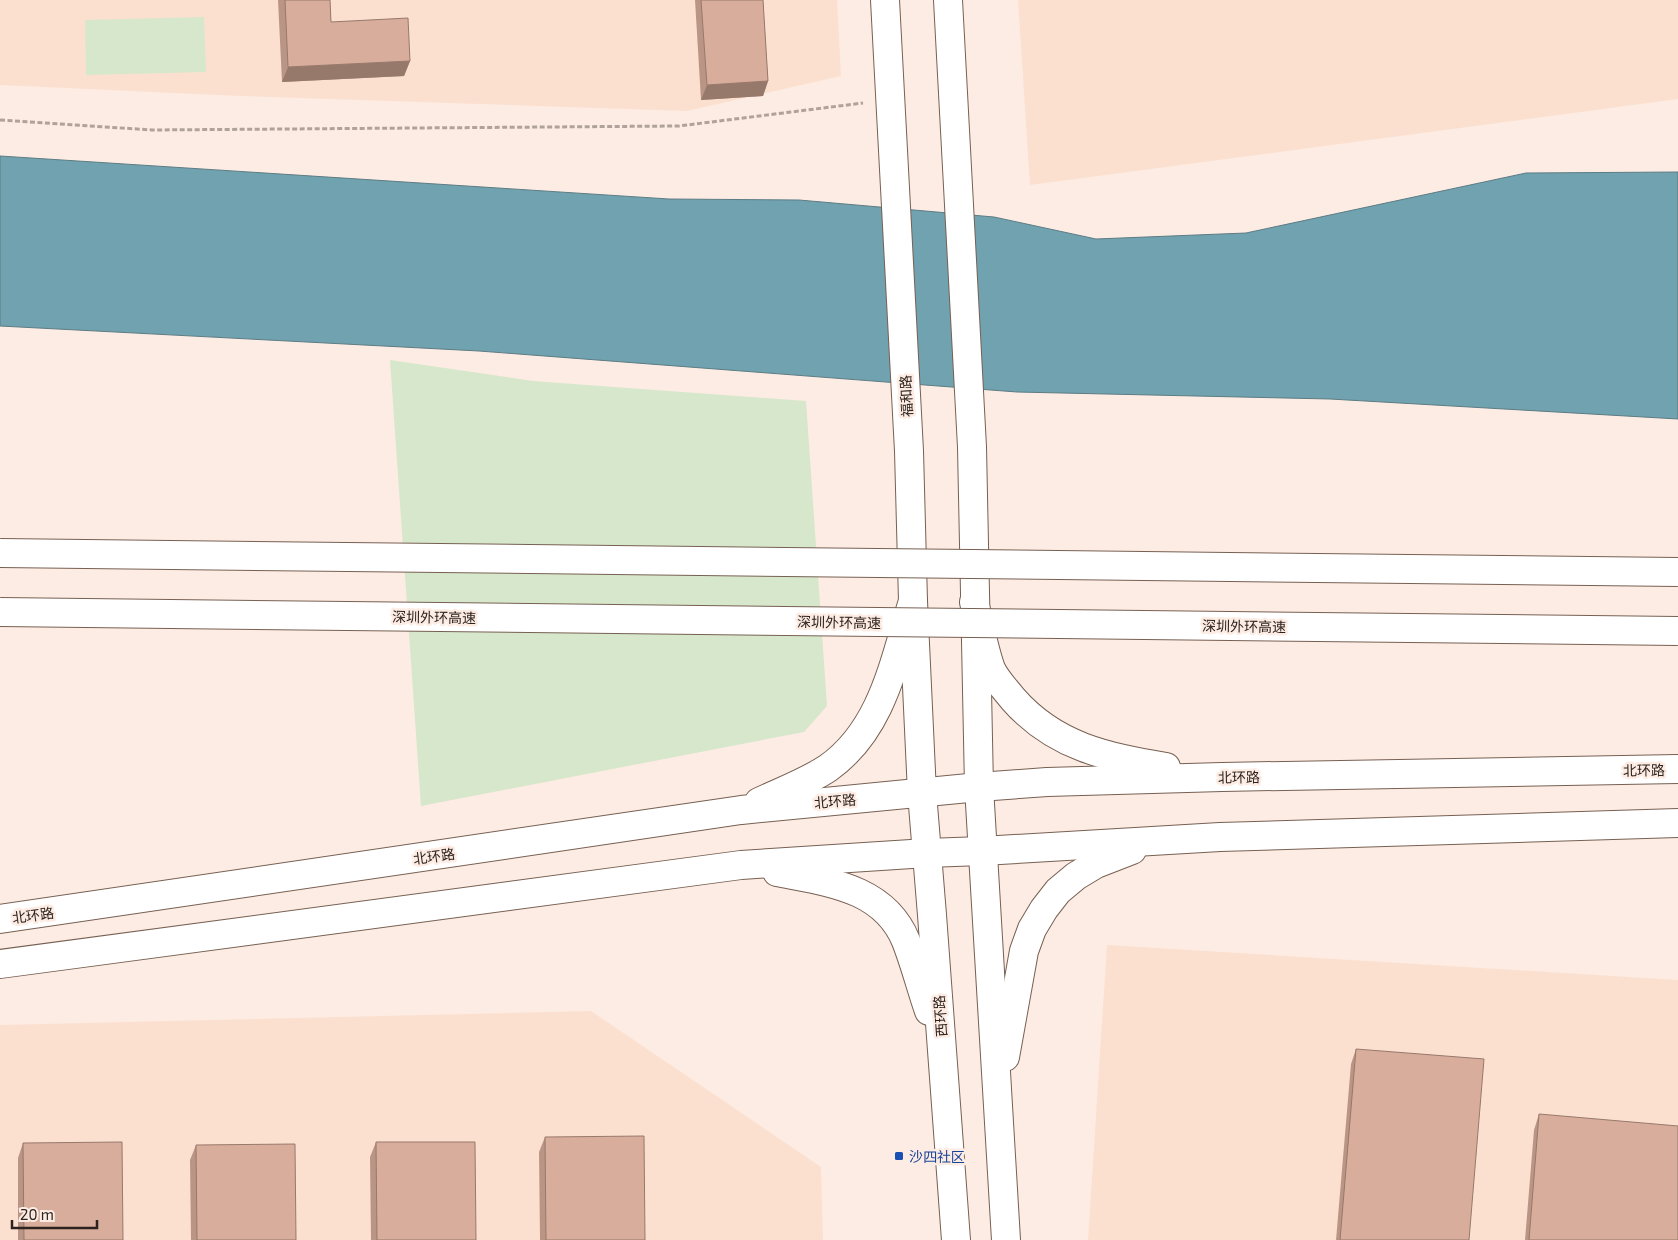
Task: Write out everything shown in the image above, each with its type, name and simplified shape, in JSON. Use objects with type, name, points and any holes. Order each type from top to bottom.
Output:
[{"type":"main road","name":"福和路","points":[[885,0],[909,451],[913,601],[922,793]]},
{"type":"main road","points":[[948,0],[972,447],[979,787],[1006,1240]]},
{"type":"main road","points":[[0,553],[1678,572]]},
{"type":"main road","points":[[741,810],[827,768],[857,741],[870,724],[879,706],[913,601]]},
{"type":"main road","points":[[974,602],[991,669],[1004,689],[1038,723],[1079,747],[1102,755],[1222,777]]},
{"type":"main road","name":"深圳外环高速","points":[[0,612],[1678,631]]},
{"type":"main road","name":"北环路","points":[[0,920],[741,810],[979,787],[1047,782],[1222,777],[1678,769]]},
{"type":"main road","name":"西环路","points":[[922,793],[956,1240]]},
{"type":"main road","points":[[0,964],[741,865],[927,852],[982,851],[1220,837],[1678,823]]},
{"type":"main road","points":[[997,1097],[1024,951],[1032,929],[1058,891],[1076,876],[1096,864],[1156,841]]},
{"type":"main road","points":[[741,865],[838,884],[859,892],[878,904],[894,920],[906,940],[942,1051]]},
{"type":"path","points":[[0,120],[152,130],[679,126],[891,107]]},
{"type":"shaded area","points":[[0,0],[837,0],[841,76],[687,111],[240,96],[0,85]]},
{"type":"shaded area","points":[[1018,0],[1678,0],[1678,99],[1030,185]]},
{"type":"shaded area","points":[[1107,945],[1678,980],[1678,1240],[1088,1240]]},
{"type":"shaded area","points":[[591,1011],[821,1167],[823,1240],[0,1240],[0,1025]]},
{"type":"green space","points":[[204,17],[206,72],[86,75],[85,20]]},
{"type":"green space","points":[[390,360],[533,381],[806,401],[827,706],[804,732],[421,806]]},
{"type":"water","points":[[0,156],[669,199],[799,200],[994,217],[1096,239],[1246,233],[1526,173],[1678,172],[1678,419],[1330,399],[1017,392],[479,351],[0,326]]},
{"type":"building","points":[[285,0],[330,0],[331,22],[408,18],[410,61],[288,67]]},
{"type":"building","points":[[701,0],[763,0],[768,81],[707,85]]},
{"type":"building","points":[[1356,1049],[1484,1059],[1469,1240],[1340,1240]]},
{"type":"building","points":[[1539,1114],[1678,1126],[1678,1240],[1529,1240]]},
{"type":"building","points":[[644,1136],[645,1240],[546,1240],[545,1137]]},
{"type":"building","points":[[122,1142],[123,1240],[24,1240],[23,1143]]},
{"type":"building","points":[[376,1142],[475,1142],[476,1240],[377,1240]]},
{"type":"building","points":[[295,1144],[296,1240],[197,1240],[196,1145]]},
{"type":"place","name":"沙四社区","points":[[899,1156]]}]
